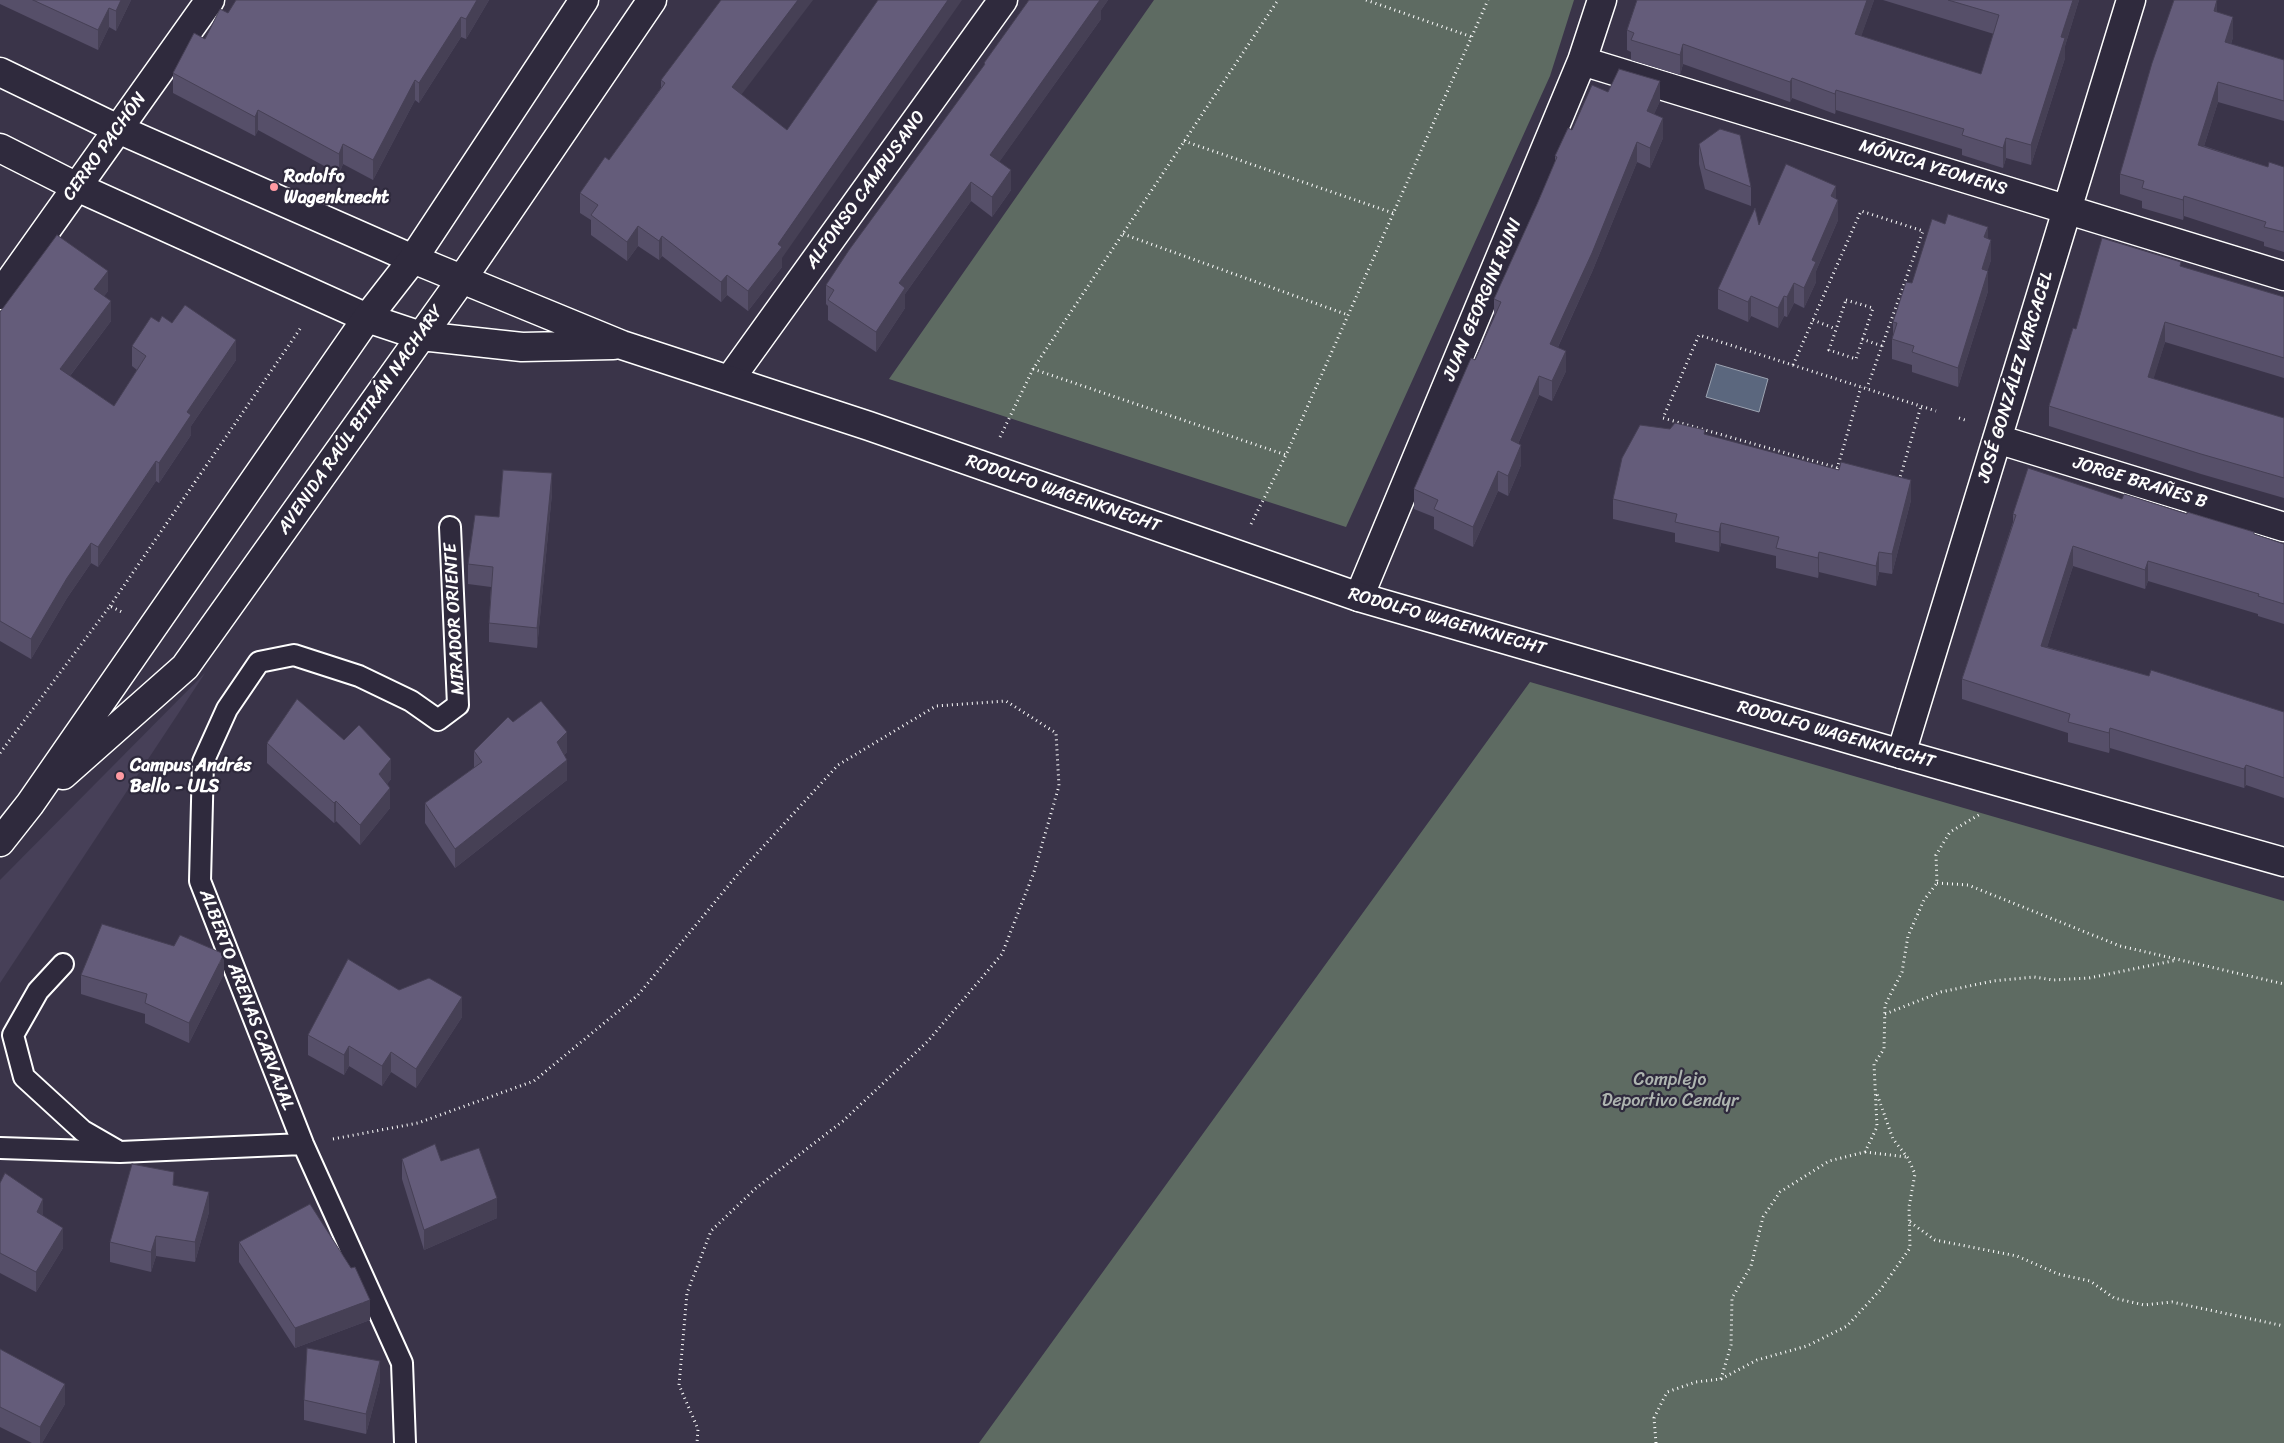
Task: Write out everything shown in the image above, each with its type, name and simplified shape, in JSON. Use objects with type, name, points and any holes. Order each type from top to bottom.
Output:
[{"type":"street","name":"CERRO PACHÓN","points":[[0,295],[210,0]]},
{"type":"street","name":"AVENIDA RAÚL BITRÁN NACHARY","points":[[0,842],[30,804],[367,318],[413,259],[584,0]]},
{"type":"street","name":"AVENIDA RAÚL BITRÁN NACHARY","points":[[30,804],[185,667],[462,279],[652,0]]},
{"type":"street","name":"ALFONSO CAMPUSANO","points":[[730,379],[1003,0]]},
{"type":"street","name":"JUAN GEORGINI RUNI","points":[[1359,597],[1582,61],[1602,0]]},
{"type":"street","name":"JOSÉ GONZÁLEZ VARCACEL","points":[[1901,754],[2131,0]]},
{"type":"street","name":"MÓNICA YEOMENS","points":[[1582,61],[2284,276]]},
{"type":"street","name":"RODOLFO WAGENKNECHT","points":[[0,72],[118,129],[413,259],[622,345],[730,379],[1359,597],[1901,754],[2284,862]]},
{"type":"street","name":"RODOLFO WAGENKNECHT","points":[[0,148],[77,187],[367,318],[421,336],[522,347],[622,345]]},
{"type":"street","name":"JORGE BRAÑES B","points":[[1996,440],[2284,527]]},
{"type":"lane","name":"MIRADOR ORIENTE","points":[[227,709],[259,662],[294,655],[359,676],[411,702],[438,720],[458,704],[450,527]]},
{"type":"lane","name":"ALBERTO ARENAS CARVAJAL","points":[[227,709],[202,762],[200,881],[303,1144],[402,1363],[405,1443]]},
{"type":"lane","points":[[63,964],[38,991],[13,1035],[24,1077],[83,1131],[120,1152]]},
{"type":"lane","points":[[0,1148],[120,1152],[303,1144]]},
{"type":"path","points":[[986,467],[1033,369],[1278,0]]},
{"type":"path","points":[[1366,0],[1472,37]]},
{"type":"path","points":[[1236,554],[1286,455],[1488,0]]},
{"type":"path","points":[[1184,141],[1393,213]]},
{"type":"path","points":[[1793,365],[1861,211],[1923,231],[1867,388]]},
{"type":"path","points":[[1123,234],[1348,315]]},
{"type":"path","points":[[0,753],[110,606],[322,297]]},
{"type":"path","points":[[1846,300],[1872,308],[1856,359],[1829,350],[1836,329],[1846,300]]},
{"type":"path","points":[[1813,320],[1836,329]]},
{"type":"path","points":[[1846,470],[1662,418],[1699,335],[1936,411]]},
{"type":"path","points":[[1862,339],[1882,346]]},
{"type":"path","points":[[1033,369],[1286,455]]},
{"type":"path","points":[[1835,476],[1861,387]]},
{"type":"path","points":[[1898,485],[1922,406]]},
{"type":"path","points":[[110,606],[151,629]]},
{"type":"path","points":[[303,1144],[418,1124],[534,1081],[638,995],[738,874],[838,765],[936,706],[1006,701],[1056,734],[1059,786],[1034,872],[1002,954],[928,1041],[843,1121],[756,1188],[711,1231],[687,1293],[678,1386],[698,1429],[697,1443]]},
{"type":"path","points":[[1866,1152],[1877,1127],[1874,1064],[1884,1050],[1885,1005],[1902,972],[1908,936],[1924,900],[1937,883],[1936,854],[1950,832],[1993,807],[2017,786]]},
{"type":"path","points":[[1937,883],[1968,885],[2120,946],[2284,984]]},
{"type":"path","points":[[1885,1014],[1941,992],[1994,981],[2034,977],[2054,980],[2089,978],[2179,960]]},
{"type":"path","points":[[1656,1443],[1654,1418],[1667,1392],[1696,1382],[1721,1379],[1757,1360],[1807,1346],[1847,1326],[1881,1289],[1910,1248],[1909,1207],[1915,1174],[1908,1158],[1894,1139],[1876,1091]]},
{"type":"path","points":[[1721,1379],[1731,1345],[1732,1298],[1751,1266],[1763,1217],[1780,1192],[1828,1161],[1866,1152],[1908,1158]]},
{"type":"path","points":[[1909,1221],[1935,1240],[2017,1256],[2058,1274],[2090,1281],[2114,1298],[2144,1305],[2172,1302],[2284,1326]]},
{"type":"shaded area","name":"Campus Andrés Bello - ULS","points":[[205,673],[0,983],[0,880]]},
{"type":"green space","points":[[1154,0],[1574,0],[1550,76],[1346,527],[889,379]]},
{"type":"green space","name":"Complejo Deportivo Cendyr","points":[[1530,682],[2284,901],[2284,1443],[979,1443]]},
{"type":"water","points":[[1716,364],[1768,379],[1759,412],[1706,397]]},
{"type":"building","points":[[33,0],[121,0],[116,11],[109,8],[98,30]]},
{"type":"building","points":[[236,0],[477,0],[466,19],[461,17],[419,83],[415,80],[373,160],[343,144],[339,154],[258,110],[255,117],[173,73],[194,33],[205,39],[220,9],[228,13]]},
{"type":"building","points":[[721,0],[798,0],[732,87],[787,130],[878,0],[948,0],[778,244],[782,247],[748,291],[727,275],[721,282],[662,236],[659,241],[638,226],[627,242],[591,215],[598,205],[580,193],[605,157],[609,160],[665,83],[661,80]]},
{"type":"building","points":[[1029,0],[1100,0],[990,155],[1011,170],[992,197],[971,182],[899,283],[905,288],[876,332],[828,300],[834,290],[826,285],[849,250],[985,64]]},
{"type":"building","points":[[1637,0],[1867,0],[1855,34],[1981,74],[1999,15],[1948,0],[2073,0],[2061,37],[2065,38],[2031,145],[2006,138],[2003,148],[1962,135],[1964,129],[1836,90],[1835,94],[1792,78],[1790,82],[1683,44],[1680,55],[1631,40],[1634,33],[1627,30]]},
{"type":"building","points":[[2174,0],[2217,0],[2214,11],[2233,17],[2225,42],[2284,60],[2284,101],[2218,82],[2198,145],[2268,167],[2269,162],[2284,167],[2284,232],[2264,227],[2266,222],[2184,196],[2183,200],[2142,188],[2144,181],[2120,174],[2152,63]]},
{"type":"building","points":[[1619,69],[1660,81],[1647,111],[1663,118],[1650,148],[1637,142],[1592,253],[1550,344],[1566,351],[1552,381],[1539,376],[1511,440],[1521,445],[1508,476],[1498,471],[1473,527],[1434,509],[1438,500],[1414,489],[1471,358],[1475,360],[1501,302],[1494,299],[1538,202],[1557,157],[1555,156],[1568,128],[1572,130],[1592,85],[1608,92]]},
{"type":"building","points":[[1720,129],[1740,135],[1751,187],[1705,169],[1699,144]]},
{"type":"building","points":[[1786,164],[1836,186],[1831,196],[1838,200],[1812,260],[1816,262],[1804,288],[1794,283],[1787,297],[1784,296],[1778,308],[1751,296],[1748,302],[1718,289],[1755,208],[1759,225]]},
{"type":"building","points":[[1948,214],[1988,227],[1984,237],[1991,240],[1982,269],[1988,271],[1958,368],[1912,352],[1914,346],[1892,339],[1897,323],[1893,322],[1906,282],[1912,283],[1932,219],[1945,224]]},
{"type":"building","points":[[57,235],[108,271],[94,289],[111,301],[60,369],[114,406],[146,356],[132,346],[151,317],[159,322],[162,316],[172,323],[185,305],[236,340],[187,412],[191,415],[159,463],[156,461],[98,547],[91,543],[67,578],[31,639],[0,621],[0,312]]},
{"type":"building","points":[[2102,238],[2181,262],[2180,266],[2284,297],[2284,358],[2165,322],[2148,377],[2284,418],[2284,478],[2049,406],[2073,328],[2076,329]]},
{"type":"building","points":[[1675,423],[1705,430],[1704,434],[1839,470],[1841,462],[1911,480],[1892,554],[1879,552],[1876,566],[1819,552],[1818,558],[1776,548],[1779,537],[1721,523],[1719,532],[1675,522],[1677,514],[1613,499],[1622,458],[1640,425],[1670,429]]},
{"type":"building","points":[[2028,468],[2122,499],[2124,494],[2187,514],[2187,512],[2254,532],[2254,534],[2284,544],[2284,604],[2258,596],[2259,594],[2148,561],[2145,570],[2073,546],[2041,646],[2149,676],[2151,670],[2284,712],[2284,778],[2246,765],[2244,769],[2110,728],[2109,733],[2068,722],[2070,714],[1962,679],[2016,515],[2013,514]]},
{"type":"building","points":[[503,470],[552,473],[537,628],[489,623],[493,567],[468,564],[475,515],[499,517]]},
{"type":"building","points":[[297,699],[344,740],[359,725],[391,759],[379,774],[390,788],[360,825],[336,801],[334,803],[267,743]]},
{"type":"building","points":[[541,701],[567,732],[557,742],[567,760],[455,849],[425,803],[482,762],[474,751],[508,717],[513,722]]},
{"type":"building","points":[[102,924],[174,946],[180,935],[224,954],[189,1023],[145,1003],[147,994],[81,975]]},
{"type":"building","points":[[348,959],[399,990],[429,978],[462,997],[416,1069],[391,1052],[382,1066],[349,1046],[344,1055],[308,1035]]},
{"type":"building","points":[[435,1144],[441,1161],[479,1148],[497,1198],[424,1230],[402,1159]]},
{"type":"building","points":[[132,1164],[174,1172],[173,1185],[209,1192],[195,1242],[156,1236],[151,1252],[110,1242]]},
{"type":"building","points":[[5,1173],[43,1199],[37,1212],[63,1228],[36,1272],[0,1253],[0,1183]]},
{"type":"building","points":[[310,1204],[351,1268],[355,1267],[370,1300],[295,1328],[239,1242]]},
{"type":"building","points":[[307,1348],[380,1361],[366,1414],[304,1400]]},
{"type":"building","points":[[0,1349],[65,1384],[40,1427],[0,1407]]},
{"type":"place","name":"Rodolfo Wagenknecht","points":[[274,187]]},
{"type":"place","name":"Campus Andrés Bello - ULS","points":[[120,776]]}]
